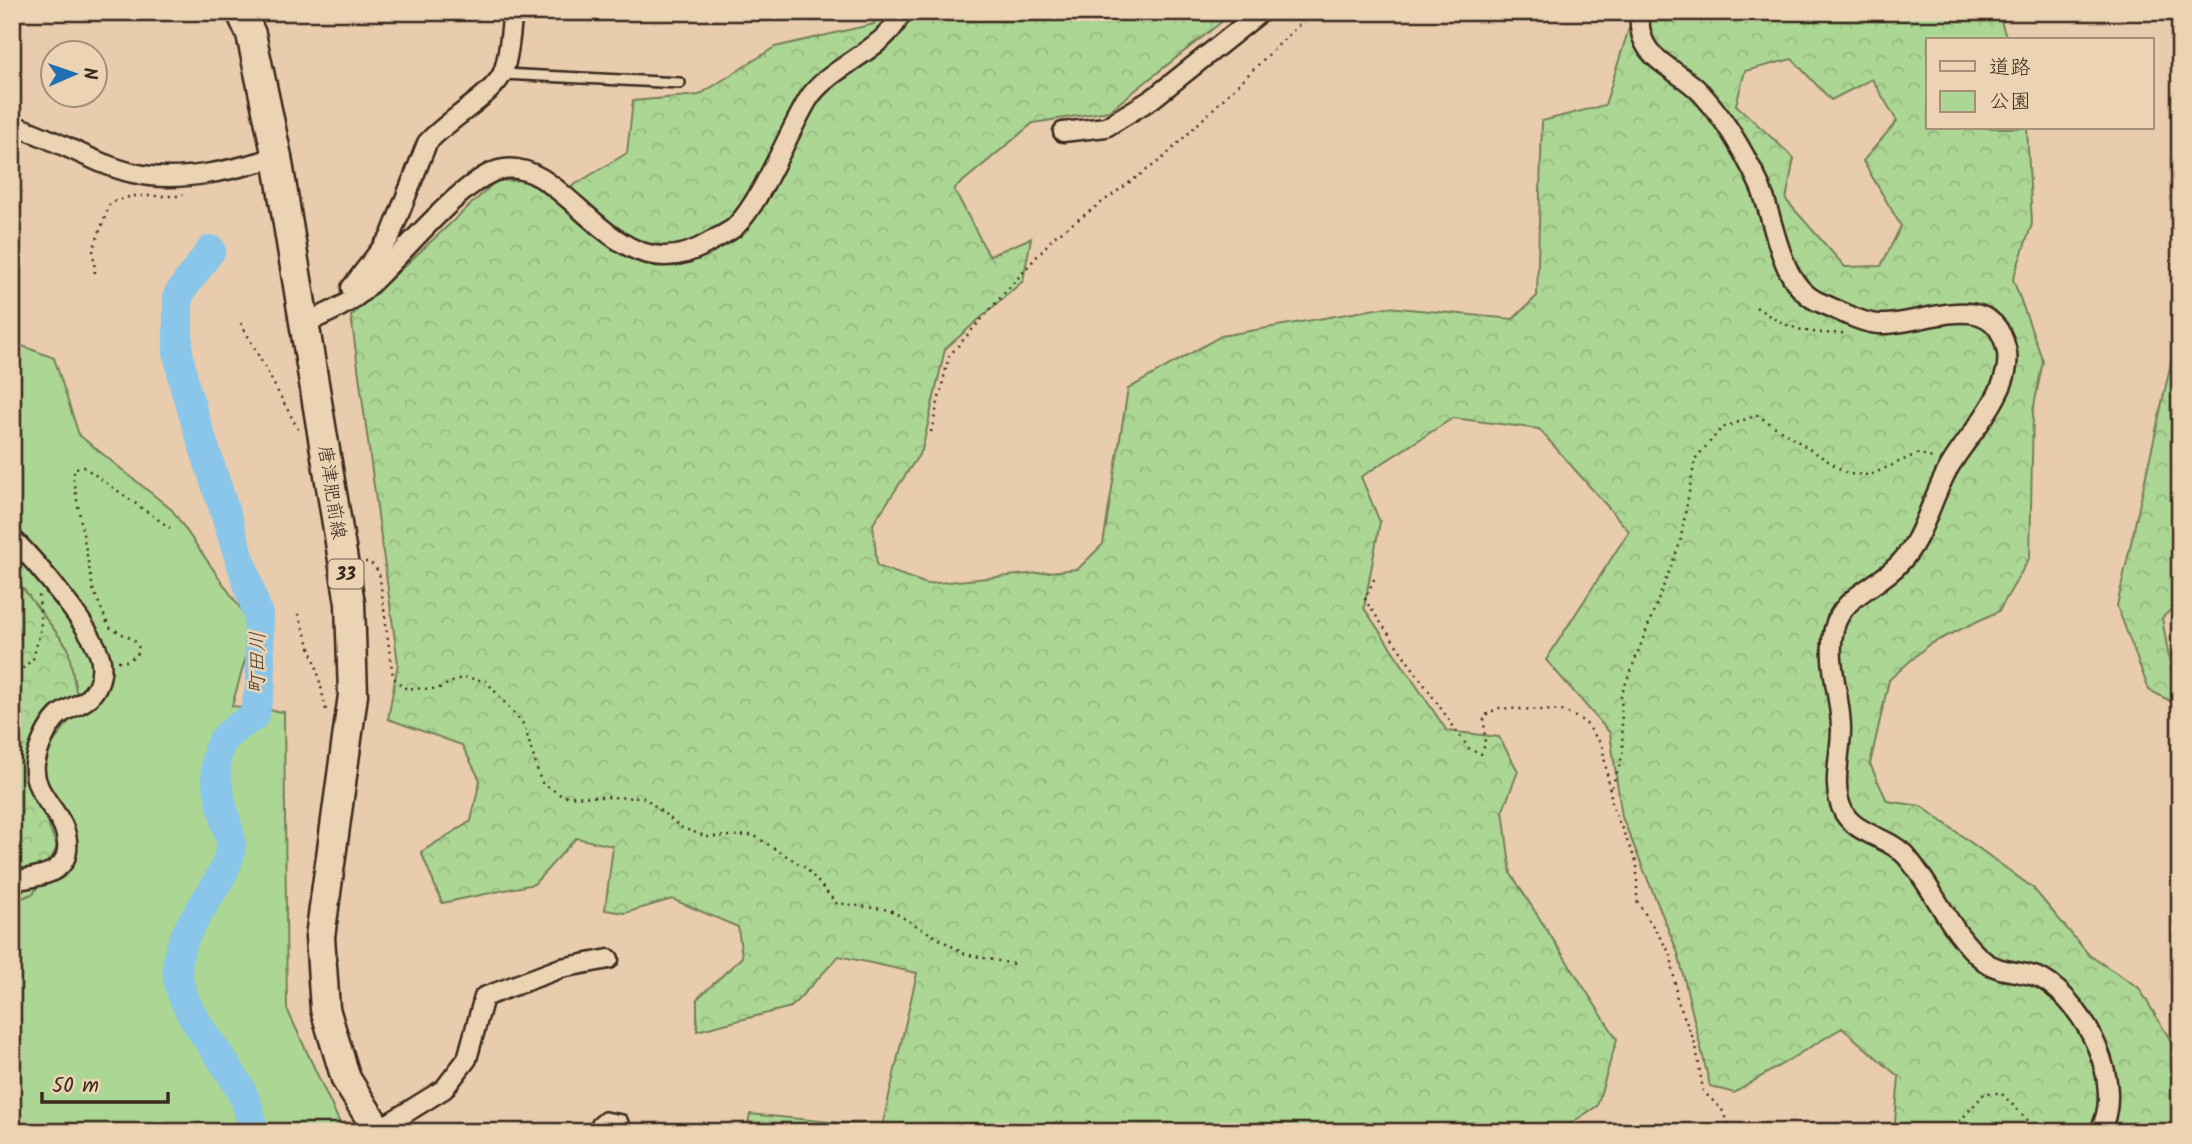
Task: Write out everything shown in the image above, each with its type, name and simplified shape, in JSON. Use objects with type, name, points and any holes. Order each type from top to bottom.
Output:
[{"type":"main road","name":"唐津肥前線","points":[[241,12],[251,34],[277,157],[351,603],[353,695],[320,937],[325,1009],[346,1079],[379,1131]]},
{"type":"street","points":[[331,312],[378,256],[390,237],[427,143],[437,130],[494,86],[503,74],[513,12]]},
{"type":"street","points":[[305,323],[331,312],[360,294],[433,220],[482,178],[499,170],[516,169],[537,175],[615,238],[643,255],[665,257],[697,250],[735,227],[811,96],[838,69],[888,33],[901,12]]},
{"type":"street","points":[[1063,132],[1106,127],[1152,99],[1261,12]]},
{"type":"street","points":[[1640,12],[1644,43],[1662,65],[1698,90],[1727,125],[1760,185],[1790,275],[1812,300],[1874,324],[1897,324],[1956,312],[1979,314],[1994,324],[2006,346],[2008,364],[1998,393],[1950,466],[1917,540],[1897,567],[1844,605],[1833,631],[1833,660],[1841,727],[1837,792],[1843,811],[1854,825],[1888,841],[1905,854],[1971,951],[1990,966],[2039,977],[2063,993],[2098,1046],[2109,1089],[2106,1119],[2099,1132]]},
{"type":"street","points":[[12,125],[132,173],[161,177],[194,175],[277,157]]},
{"type":"street","points":[[12,538],[37,564],[96,646],[101,660],[97,688],[85,700],[59,715],[44,738],[36,763],[40,791],[66,829],[67,855],[62,864],[50,873],[12,881]]},
{"type":"street","points":[[379,1131],[444,1089],[467,1059],[484,997],[561,968],[609,958]]},
{"type":"lane","points":[[503,74],[680,83]]},
{"type":"lane","points":[[595,1132],[597,1123],[604,1117],[622,1120],[627,1132]]},
{"type":"path","points":[[931,432],[949,356],[1054,237],[1161,159],[1312,12]]},
{"type":"path","points":[[95,273],[93,250],[110,203],[132,196],[179,197],[192,188],[194,175]]},
{"type":"path","points":[[1756,307],[1783,326],[1821,334],[1858,332],[1874,324]]},
{"type":"path","points":[[241,323],[304,443],[327,455]]},
{"type":"path","points":[[1611,790],[1623,754],[1621,696],[1680,543],[1695,459],[1722,428],[1757,415],[1848,474],[1870,475],[1919,453],[1950,466]]},
{"type":"path","points":[[101,660],[127,661],[137,654],[139,648],[134,640],[109,627],[93,589],[73,478],[75,468],[84,467],[170,528]]},
{"type":"path","points":[[344,561],[370,562],[379,572],[393,677],[404,688],[437,690],[463,677],[486,681],[524,725],[541,782],[562,796],[645,798],[682,828],[708,838],[752,835],[806,868],[836,903],[890,911],[965,954],[1018,965]]},
{"type":"path","points":[[12,678],[33,659],[41,628],[37,564]]},
{"type":"path","points":[[1374,579],[1365,600],[1470,750],[1480,754],[1485,745],[1484,716],[1498,708],[1564,711],[1585,722],[1602,745],[1614,808],[1637,864],[1637,901],[1671,955],[1677,999],[1696,1046],[1703,1091],[1722,1110],[1731,1132]]},
{"type":"path","points":[[299,614],[316,664],[329,723],[347,741]]},
{"type":"path","points":[[1950,1132],[1985,1093],[2001,1093],[2039,1132]]},
{"type":"green space","points":[[876,12],[1234,12],[1109,111],[1033,123],[954,189],[989,256],[1031,238],[1023,281],[945,349],[922,450],[873,524],[877,566],[927,584],[1078,569],[1103,544],[1128,389],[1221,336],[1387,307],[1513,319],[1537,296],[1542,121],[1605,105],[1634,12],[1998,12],[2006,38],[1926,38],[1926,130],[2027,130],[2032,224],[2013,279],[2043,361],[2033,411],[2030,557],[1999,611],[1928,645],[1889,680],[1870,764],[1887,801],[1921,806],[2033,888],[2089,955],[2139,988],[2180,1056],[2180,1132],[1894,1132],[1899,1077],[1842,1028],[1734,1093],[1710,1086],[1678,953],[1622,817],[1610,733],[1546,660],[1629,531],[1539,429],[1453,418],[1361,477],[1380,522],[1364,608],[1447,731],[1499,737],[1518,771],[1503,810],[1511,874],[1617,1039],[1597,1106],[1557,1132],[746,1132],[750,1114],[882,1127],[917,973],[839,956],[791,1007],[697,1031],[697,999],[742,957],[738,927],[672,899],[625,913],[605,910],[613,846],[576,838],[534,884],[442,903],[421,852],[471,821],[480,780],[462,745],[388,719],[398,663],[351,316],[496,181],[528,180],[554,197],[627,153],[633,101],[699,95],[775,47],[874,24]],"holes":[[[1792,59],[1831,100],[1872,79],[1897,121],[1863,161],[1901,226],[1881,266],[1845,267],[1786,200],[1794,158],[1736,105],[1745,71]]]},
{"type":"green space","points":[[2180,336],[2180,601],[2162,618],[2171,670],[2180,675],[2180,706],[2149,690],[2117,606],[2176,340]]},
{"type":"green space","points":[[12,342],[54,358],[79,435],[172,510],[254,628],[232,706],[284,712],[287,1009],[344,1132],[12,1132],[12,1108],[19,1105],[12,1103],[12,902],[34,893],[29,775],[68,648],[12,574]]},
{"type":"green space","points":[[12,574],[68,648],[79,707],[30,775],[57,847],[34,893],[12,902]]},
{"type":"waterway","name":"町田川","points":[[211,250],[178,295],[178,352],[185,388],[258,615],[261,684],[254,716],[224,739],[216,758],[217,780],[231,848],[217,884],[186,934],[177,970],[189,1009],[242,1094],[253,1132]]}]
